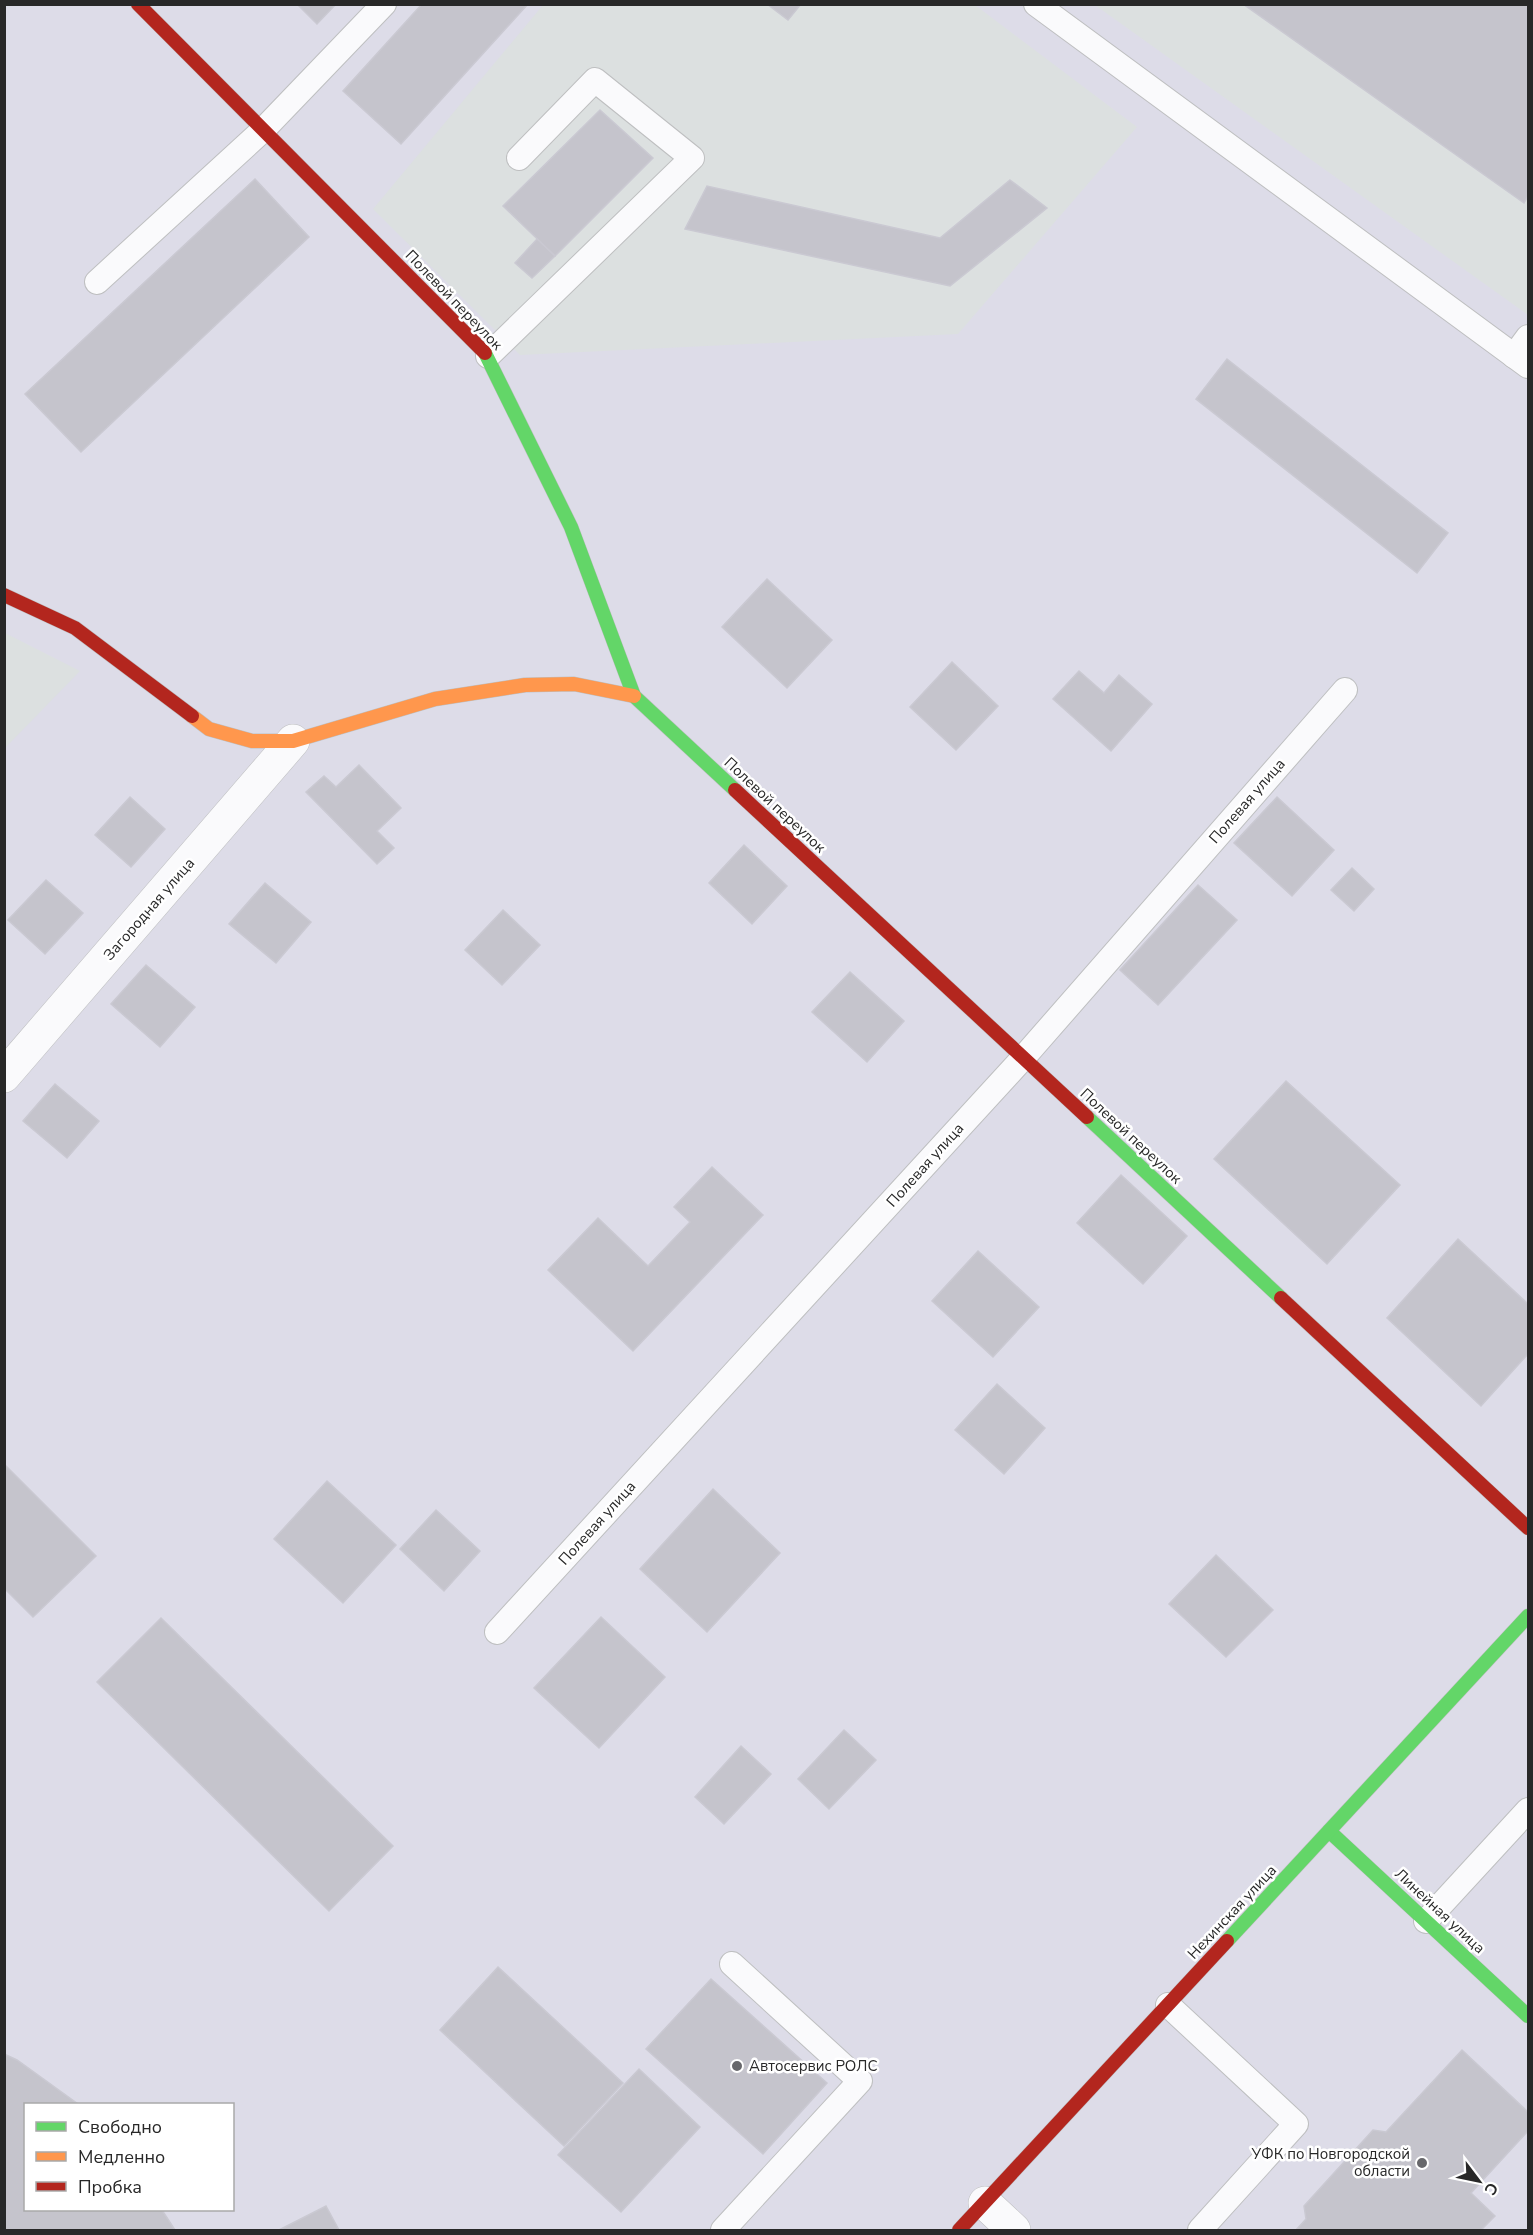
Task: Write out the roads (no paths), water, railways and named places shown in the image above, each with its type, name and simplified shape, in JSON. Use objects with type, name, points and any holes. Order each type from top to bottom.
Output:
[{"type":"street","name":"Полевой переулок","points":[[138,4],[488,356],[571,527],[634,696],[1528,1528]]},
{"type":"street","points":[[4,595],[75,628],[209,729],[252,741],[293,741],[435,699],[525,685],[574,684],[634,696]]},
{"type":"street","name":"Загородная улица","points":[[4,1077],[293,741]]},
{"type":"street","name":"Нехинская улица","points":[[959,2230],[1528,1616]]},
{"type":"street","name":"Линейная улица","points":[[1329,1831],[1528,2016]]},
{"type":"street","points":[[985,2203],[1014,2230]]},
{"type":"lane","points":[[98,282],[263,130],[384,4]]},
{"type":"lane","points":[[1036,4],[1524,353]]},
{"type":"lane","points":[[488,356],[692,158],[595,80],[519,158]]},
{"type":"lane","name":"Полевая улица","points":[[497,1632],[1023,1058],[1345,690]]},
{"type":"lane","points":[[1426,1921],[1528,1810]]},
{"type":"lane","points":[[723,2230],[860,2081],[732,1964]]},
{"type":"lane","points":[[1168,2005],[1296,2124],[1200,2230]]},
{"type":"place","name":"Автосервис РОЛС","points":[[737,2066]]},
{"type":"place","name":"УФК по Новгородской области","points":[[1422,2163]]}]
